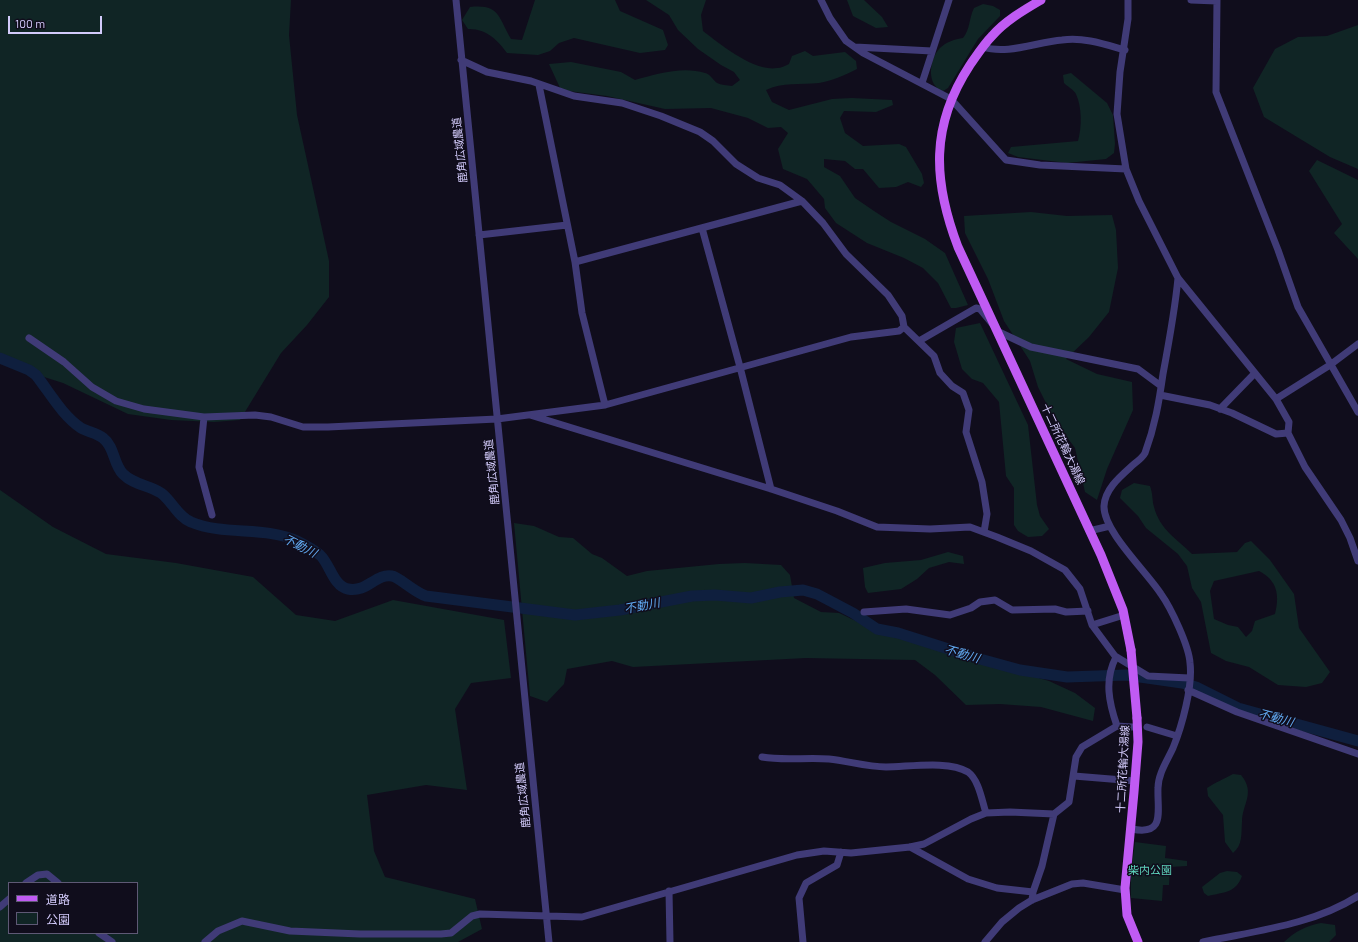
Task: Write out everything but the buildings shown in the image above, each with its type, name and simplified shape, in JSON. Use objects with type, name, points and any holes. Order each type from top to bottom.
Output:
[{"type":"main road","name":"十二所花輪大湯線","points":[[1041,0],[1009,21],[992,35],[950,99],[939,145],[940,177],[943,202],[958,247],[1089,531],[1124,615],[1131,650],[1138,742],[1132,829],[1125,890],[1128,915],[1138,942]]},
{"type":"street","name":"鹿角広域農道","points":[[456,0],[549,942]]},
{"type":"street","points":[[821,0],[836,27],[846,41],[950,99],[1006,160],[1040,165],[1126,169]]},
{"type":"street","points":[[922,83],[949,0]]},
{"type":"street","points":[[1128,0],[1125,50],[1120,72],[1117,114],[1126,169],[1139,201],[1178,278],[1276,399],[1289,422],[1288,433],[1305,467],[1354,538],[1358,562]]},
{"type":"street","points":[[1191,0],[1217,0],[1216,92],[1278,250],[1298,307],[1358,412]]},
{"type":"street","points":[[983,47],[997,50],[1037,43],[1089,40],[1125,50]]},
{"type":"street","points":[[855,47],[932,51]]},
{"type":"street","points":[[461,60],[487,72],[531,81],[574,96],[622,103],[661,116],[700,132],[713,141],[736,164],[758,178],[780,185],[802,201],[823,223],[846,254],[888,295],[902,316],[904,327],[934,356],[940,373],[952,386],[963,393],[969,410],[966,432],[982,482],[987,514],[984,532]]},
{"type":"street","points":[[539,85],[575,262],[582,313],[605,404]]},
{"type":"street","points":[[575,262],[802,201]]},
{"type":"street","points":[[480,235],[567,225]]},
{"type":"street","points":[[702,228],[740,367],[771,489]]},
{"type":"street","points":[[1132,829],[1148,830],[1158,822],[1158,788],[1160,774],[1177,736],[1189,684],[1190,663],[1175,621],[1161,594],[1110,526],[1104,513],[1104,504],[1115,480],[1144,455],[1155,426],[1175,306],[1178,278]]},
{"type":"street","points":[[919,341],[976,308],[980,309],[996,329],[1031,347],[1138,369],[1161,386]]},
{"type":"street","points":[[29,338],[64,362],[92,387],[116,401],[144,409],[204,417],[255,415],[271,417],[303,427],[498,419],[605,404],[851,337],[899,331],[904,327]]},
{"type":"street","points":[[1276,399],[1330,365],[1358,344]]},
{"type":"street","points":[[1220,409],[1255,373]]},
{"type":"street","points":[[1160,395],[1187,400],[1220,409],[1276,434],[1288,433]]},
{"type":"street","points":[[526,414],[771,489],[878,527],[930,529],[970,527],[1031,551],[1065,570],[1080,589],[1092,625],[1116,657],[1148,676],[1189,684],[1244,715],[1358,754]]},
{"type":"street","points":[[204,417],[199,467],[212,515]]},
{"type":"street","points":[[1089,531],[1110,526]]},
{"type":"street","points":[[864,612],[906,609],[950,615],[972,608],[980,602],[995,600],[1012,610],[1055,609],[1066,612],[1088,611]]},
{"type":"street","points":[[1092,625],[1124,615]]},
{"type":"street","points":[[1116,657],[1109,681],[1108,697],[1116,726]]},
{"type":"street","points":[[205,942],[218,931],[242,921],[290,931],[360,934],[441,934],[451,933],[472,916],[546,915],[582,917],[797,855],[824,851],[851,853],[910,847],[924,844],[971,819],[986,814],[1010,812],[1054,814],[1070,802],[1076,757],[1082,747],[1116,726],[1132,727]]},
{"type":"street","points":[[1146,727],[1177,736]]},
{"type":"street","points":[[762,757],[780,760],[809,758],[829,759],[886,767],[925,764],[956,769],[967,772],[974,778],[986,814]]},
{"type":"street","points":[[1074,776],[1135,781]]},
{"type":"street","points":[[1032,900],[1033,892],[1042,866],[1054,814]]},
{"type":"street","points":[[910,847],[968,879],[996,888],[1033,892]]},
{"type":"street","points":[[803,942],[799,898],[806,883],[837,865],[841,852]]},
{"type":"street","points":[[28,882],[38,875],[47,874],[57,882]]},
{"type":"street","points":[[985,942],[1002,922],[1032,900],[1072,884],[1083,883],[1125,890]]},
{"type":"street","points":[[669,891],[670,942]]},
{"type":"street","points":[[1203,942],[1286,924],[1342,906],[1358,896]]},
{"type":"street","points":[[0,906],[8,899]]},
{"type":"street","points":[[100,934],[112,942]]},
{"type":"green space","points":[[0,0],[291,0],[289,35],[297,115],[329,261],[329,297],[307,325],[281,353],[240,420],[214,422],[171,420],[128,414],[63,383],[0,363]]},
{"type":"green space","points":[[535,0],[615,0],[620,11],[663,30],[668,45],[665,50],[640,53],[574,38],[559,43],[550,51],[538,55],[507,53],[495,39],[480,30],[468,29],[462,20],[470,7],[480,7],[493,10],[500,18],[511,39],[522,40]]},
{"type":"green space","points":[[646,0],[706,0],[701,15],[703,31],[738,56],[758,66],[768,68],[782,67],[789,64],[792,56],[805,51],[813,56],[845,52],[856,61],[857,69],[834,79],[819,83],[778,86],[766,90],[772,102],[789,110],[832,99],[852,98],[892,100],[893,105],[876,112],[844,111],[840,118],[845,133],[863,146],[899,144],[906,147],[922,174],[924,183],[921,187],[908,182],[896,187],[879,188],[863,169],[855,169],[845,161],[824,159],[824,167],[840,176],[855,198],[891,222],[925,239],[945,253],[968,305],[951,308],[938,283],[923,268],[904,258],[867,243],[836,223],[825,208],[824,199],[807,179],[783,169],[778,149],[788,133],[781,127],[768,128],[748,118],[711,108],[665,109],[607,96],[561,90],[549,64],[571,62],[621,72],[635,80],[652,75],[688,70],[707,74],[717,83],[722,85],[732,86],[740,80],[734,72],[698,49],[678,30],[669,15]]},
{"type":"green space","points":[[847,0],[864,0],[882,17],[888,27],[876,28],[853,16]]},
{"type":"green space","points":[[983,4],[993,6],[1000,10],[1000,16],[978,39],[948,88],[943,91],[934,84],[932,78],[931,72],[933,59],[940,48],[945,44],[963,38],[967,31],[974,8]]},
{"type":"green space","points":[[1358,25],[1358,169],[1330,157],[1264,117],[1253,88],[1275,49],[1298,37],[1327,36]]},
{"type":"green space","points":[[1071,73],[1107,103],[1113,115],[1115,144],[1114,153],[1106,159],[1067,163],[1018,157],[1008,153],[1011,147],[1078,141],[1081,123],[1078,99],[1075,93],[1064,83],[1063,75]]},
{"type":"green space","points":[[1317,160],[1358,180],[1358,259],[1334,233],[1342,224],[1309,171]]},
{"type":"green space","points":[[1031,212],[1067,216],[1112,215],[1116,230],[1118,268],[1109,312],[1089,337],[1066,359],[1097,374],[1132,382],[1133,410],[1107,469],[1097,500],[1085,492],[1075,448],[1055,421],[1038,387],[1030,361],[1004,321],[988,279],[965,233],[964,216]]},
{"type":"green space","points":[[980,323],[1028,425],[1037,505],[1040,516],[1049,529],[1042,536],[1028,537],[1018,531],[1014,525],[1014,488],[1006,476],[999,402],[983,383],[972,379],[962,369],[954,342],[956,328]]},
{"type":"green space","points":[[1134,483],[1150,486],[1154,507],[1160,522],[1170,534],[1192,554],[1237,552],[1245,543],[1251,541],[1270,560],[1294,594],[1299,628],[1330,672],[1322,683],[1306,687],[1278,685],[1249,667],[1226,661],[1211,653],[1201,602],[1192,588],[1187,566],[1178,554],[1146,528],[1138,516],[1120,498],[1122,490]],"holes":[[[1259,571],[1270,579],[1276,589],[1277,601],[1275,614],[1255,621],[1252,631],[1246,637],[1238,627],[1228,625],[1214,619],[1210,591],[1214,581]]]},
{"type":"green space","points":[[0,490],[53,527],[106,554],[176,563],[253,577],[296,615],[335,621],[393,600],[504,620],[511,678],[471,683],[455,709],[467,790],[426,785],[367,795],[374,851],[385,877],[475,899],[482,929],[458,942],[0,942]]},
{"type":"green space","points":[[514,523],[534,526],[559,537],[573,538],[592,554],[602,558],[627,576],[647,571],[719,564],[745,563],[781,565],[790,575],[794,598],[821,612],[839,613],[873,629],[1049,681],[1075,693],[1095,708],[1093,721],[1041,707],[1000,704],[966,705],[935,675],[915,660],[806,658],[633,667],[612,661],[567,669],[564,684],[547,702],[530,696]]},
{"type":"green space","points":[[948,552],[963,556],[964,564],[949,562],[929,568],[917,579],[901,589],[868,593],[865,587],[863,568],[885,563],[921,560]]},
{"type":"green space","points":[[1233,774],[1241,775],[1245,781],[1248,793],[1243,816],[1240,843],[1233,853],[1225,842],[1223,815],[1208,796],[1207,788]]},
{"type":"green space","name":"柴内公園","points":[[1135,842],[1166,846],[1165,858],[1187,861],[1187,866],[1170,867],[1169,885],[1163,885],[1162,901],[1131,898],[1131,874]]},
{"type":"green space","points":[[1227,871],[1237,872],[1242,876],[1233,889],[1208,896],[1204,893],[1202,887],[1220,873]]},
{"type":"green space","points":[[1321,923],[1335,925],[1336,935],[1329,942],[1284,942],[1301,930],[1311,925]]},
{"type":"waterway","name":"不動川","points":[[0,358],[29,370],[36,375],[62,410],[74,423],[87,431],[101,436],[107,442],[117,465],[127,478],[161,493],[186,520],[217,529],[259,532],[285,536],[297,541],[320,555],[339,584],[348,589],[361,588],[381,577],[392,576],[426,596],[575,615],[620,610],[692,596],[715,595],[751,598],[780,592],[803,590],[817,594],[853,613],[877,629],[898,633],[1020,670],[1067,677],[1126,675],[1182,683],[1196,687],[1238,708],[1358,741]]}]
